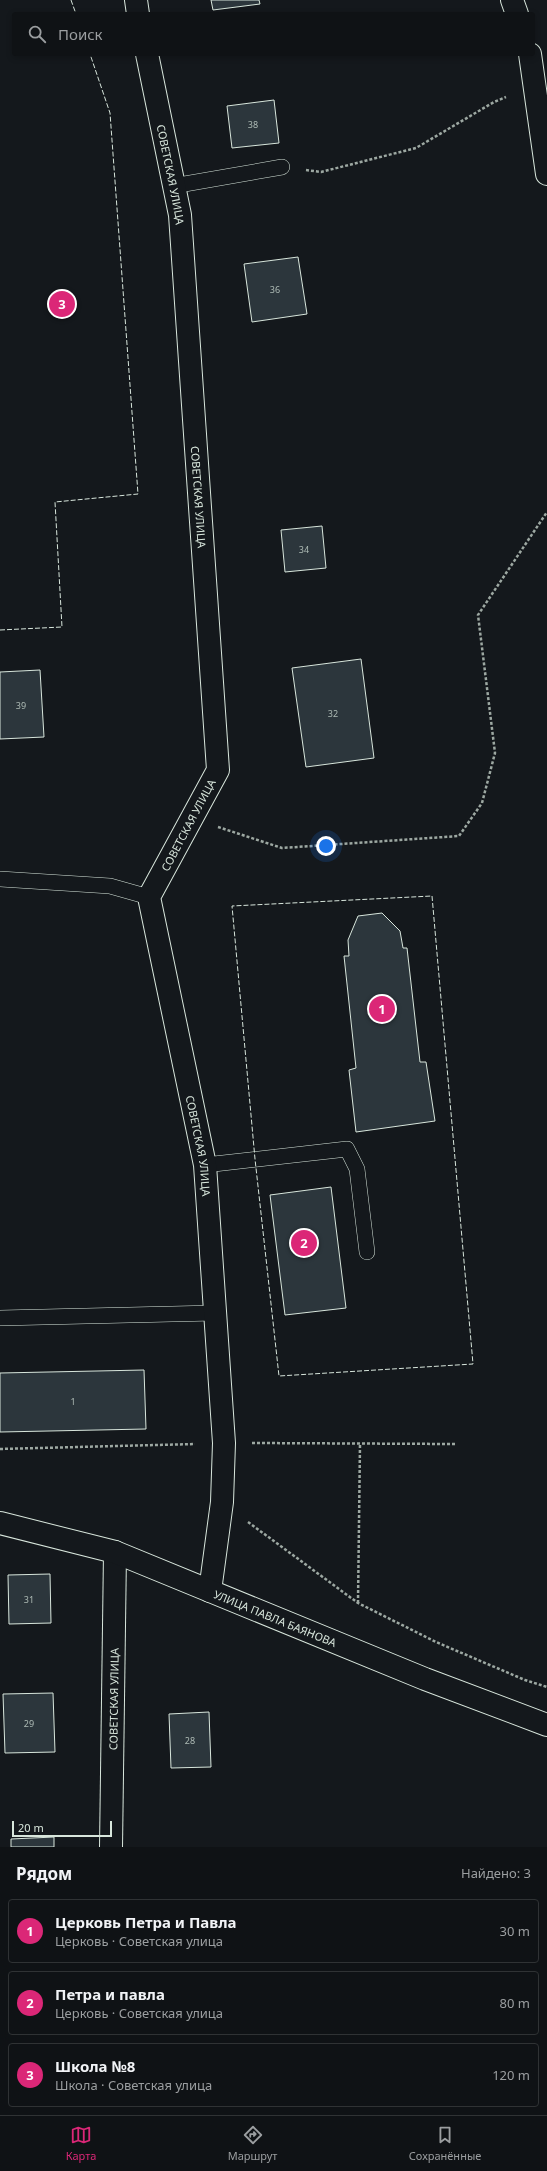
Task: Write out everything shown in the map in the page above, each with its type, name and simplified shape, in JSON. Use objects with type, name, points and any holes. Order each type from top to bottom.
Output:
[{"type":"street","points":[[136,0],[138,12]]},
{"type":"street","points":[[512,0],[516,12]]},
{"type":"street","name":"СОВЕТСКАЯ УЛИЦА","points":[[147,56],[180,215],[218,770],[149,897],[205,1165],[224,1443],[222,1502],[210,1591]]},
{"type":"street","points":[[530,56],[547,174]]},
{"type":"street","name":"УЛИЦА ПАВЛА БАЯНОВА","points":[[0,1523],[115,1552],[425,1679],[547,1725]]},
{"type":"street","name":"СОВЕТСКАЯ УЛИЦА","points":[[111,1847],[115,1552]]},
{"type":"lane","points":[[173,186],[282,167]]},
{"type":"lane","points":[[0,879],[110,886],[149,897]]},
{"type":"lane","points":[[205,1165],[347,1149],[356,1169],[367,1252]]},
{"type":"lane","points":[[0,1318],[215,1313]]},
{"type":"path","points":[[282,167],[320,172],[416,148],[494,102],[534,86]]},
{"type":"path","points":[[191,818],[282,848],[459,836],[482,803],[495,753],[478,615],[547,512]]},
{"type":"path","points":[[0,1449],[224,1443],[455,1444]]},
{"type":"path","points":[[358,1603],[360,1444]]},
{"type":"path","points":[[222,1502],[358,1603],[436,1642],[525,1680],[547,1687]]},
{"type":"building","points":[[211,0],[259,0],[260,4],[213,10]]},
{"type":"building","points":[[274,100],[279,143],[232,148],[227,106]]},
{"type":"building","points":[[298,257],[307,314],[252,322],[244,264]]},
{"type":"building","points":[[322,526],[326,568],[285,572],[281,530]]},
{"type":"building","points":[[361,659],[374,758],[306,767],[292,668]]},
{"type":"building","points":[[40,670],[44,737],[0,739],[0,672]]},
{"type":"building","points":[[382,913],[400,931],[403,948],[407,948],[420,1062],[426,1062],[435,1121],[356,1132],[349,1070],[356,1068],[344,956],[349,956],[348,940],[358,916]]},
{"type":"building","points":[[331,1187],[346,1308],[285,1315],[270,1195]]},
{"type":"building","points":[[144,1370],[146,1429],[0,1432],[0,1373]]},
{"type":"building","points":[[50,1574],[51,1623],[9,1624],[8,1575]]},
{"type":"building","points":[[53,1693],[55,1752],[5,1753],[3,1694]]},
{"type":"building","points":[[209,1712],[211,1767],[171,1768],[169,1714]]},
{"type":"building","points":[[54,1837],[54,1847],[11,1847],[11,1839]]},
{"type":"fence","points":[[71,0],[75,12]]},
{"type":"fence","points":[[0,630],[62,627],[55,502],[138,494],[110,113],[91,56]]},
{"type":"fence","points":[[432,896],[473,1364],[279,1376],[255,1159],[232,906],[432,896]]},
{"type":"place","name":"Школа №8","points":[[62,304]]},
{"type":"place","name":"Церковь Петра и Павла","points":[[382,1009]]},
{"type":"place","name":"Петра и павла","points":[[304,1243]]}]
